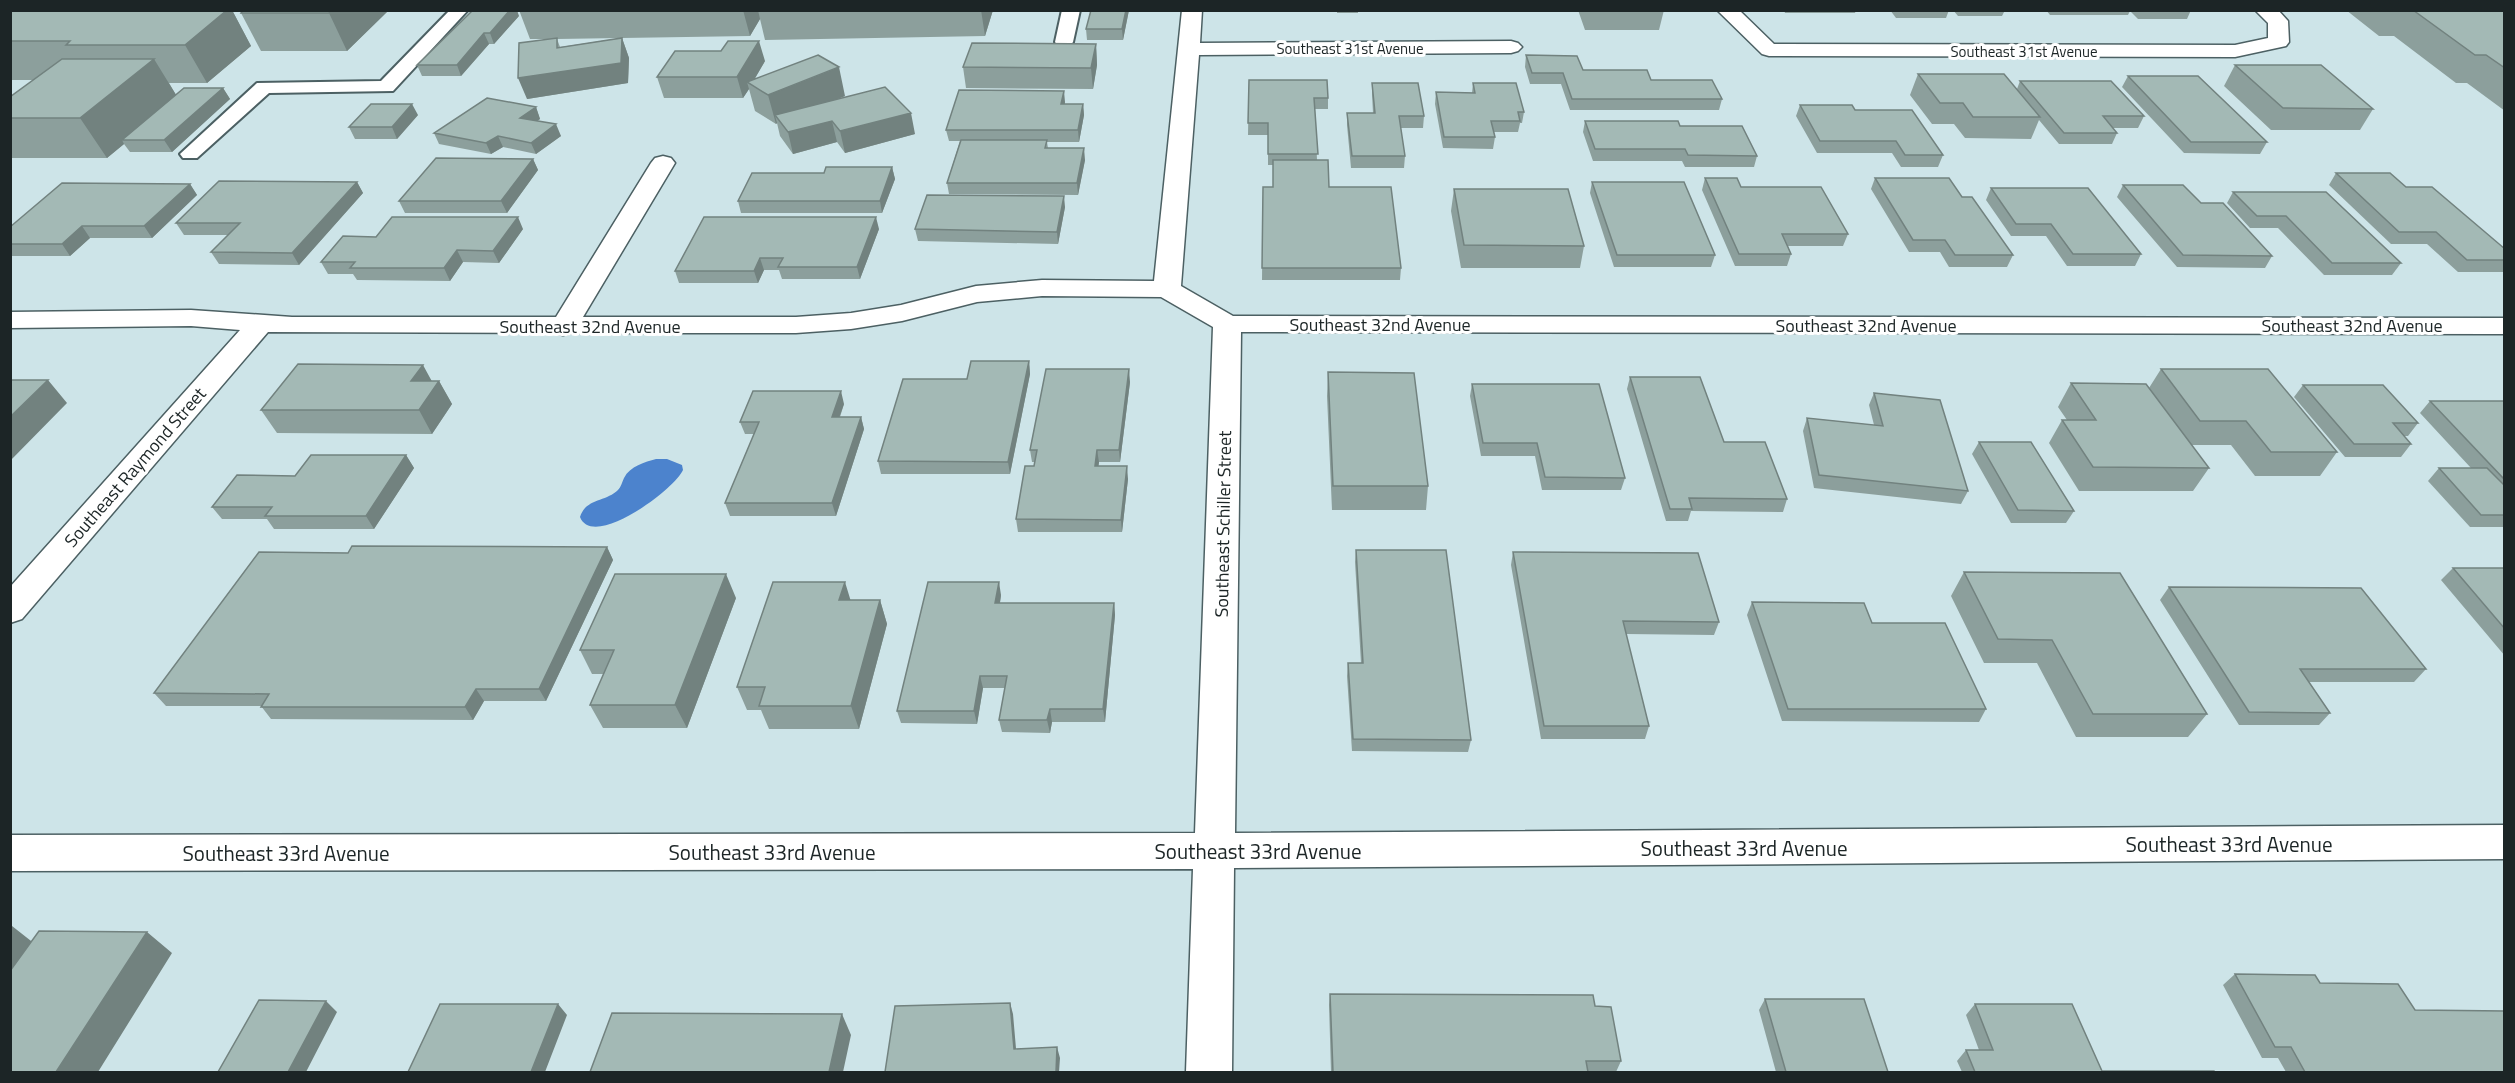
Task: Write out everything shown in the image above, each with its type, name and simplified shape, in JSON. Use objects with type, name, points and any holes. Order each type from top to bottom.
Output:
[{"type":"street","points":[[1192,10],[1167,289],[1227,324]]},
{"type":"street","name":"Southeast 31st Avenue","points":[[1727,10],[1769,50],[2235,51],[2279,42],[2278,21],[2265,10]]},
{"type":"street","name":"Southeast 31st Avenue","points":[[1190,49],[1511,47]]},
{"type":"street","points":[[563,327],[663,163]]},
{"type":"street","name":"Southeast 32nd Avenue","points":[[10,320],[191,318],[260,324],[563,327],[796,325],[882,316],[976,294],[1042,288],[1167,289]]},
{"type":"street","name":"Southeast Raymond Street","points":[[10,610],[260,324]]},
{"type":"street","name":"Southeast 32nd Avenue","points":[[1227,324],[2505,326]]},
{"type":"street","name":"Southeast Schiller Street","points":[[1209,1072],[1227,324]]},
{"type":"street","name":"Southeast 33rd Avenue","points":[[10,853],[1216,851],[2505,842]]},
{"type":"lane","points":[[190,154],[264,87],[386,87],[460,10]]},
{"type":"lane","points":[[1064,42],[1071,10]]},
{"type":"water","points":[[656,459],[667,459],[682,465],[683,470],[677,479],[650,502],[616,522],[600,526],[588,525],[580,517],[591,503],[618,490],[630,470]]},
{"type":"building","points":[[10,10],[227,10],[185,45],[66,45],[70,41],[10,41]]},
{"type":"building","points":[[243,10],[331,10],[329,13],[241,13]]},
{"type":"building","points":[[473,10],[510,10],[490,33],[484,33],[457,65],[417,65]]},
{"type":"building","points":[[1091,10],[1126,10],[1122,29],[1086,29]]},
{"type":"building","points":[[2413,10],[2505,10],[2505,68],[2486,55],[2475,55]]},
{"type":"building","points":[[557,38],[557,48],[622,38],[621,63],[518,78],[519,43]]},
{"type":"building","points":[[728,41],[759,41],[737,77],[657,77],[675,51],[721,51]]},
{"type":"building","points":[[972,43],[1096,44],[1091,68],[963,67]]},
{"type":"building","points":[[818,55],[839,67],[768,95],[747,82]]},
{"type":"building","points":[[1526,55],[1577,56],[1583,70],[1647,70],[1651,80],[1712,80],[1722,99],[1572,99],[1563,73],[1532,73]]},
{"type":"building","points":[[62,59],[154,59],[80,118],[10,118],[10,97]]},
{"type":"building","points":[[2235,65],[2321,65],[2373,109],[2283,108]]},
{"type":"building","points":[[1918,74],[2004,74],[2040,117],[1973,117],[1963,103],[1940,103]]},
{"type":"building","points":[[2128,76],[2198,76],[2267,142],[2191,142]]},
{"type":"building","points":[[1249,80],[1327,80],[1328,98],[1314,98],[1318,154],[1268,154],[1268,123],[1248,123]]},
{"type":"building","points":[[2020,81],[2111,81],[2144,116],[2103,116],[2117,133],[2064,133]]},
{"type":"building","points":[[1372,83],[1418,83],[1424,116],[1399,116],[1405,156],[1352,156],[1347,113],[1375,113]]},
{"type":"building","points":[[1473,83],[1516,83],[1524,112],[1518,112],[1520,121],[1491,121],[1495,137],[1444,137],[1436,92],[1475,93]]},
{"type":"building","points":[[885,87],[911,113],[840,131],[832,121],[788,132],[775,115]]},
{"type":"building","points":[[184,88],[223,88],[164,140],[122,140]]},
{"type":"building","points":[[959,90],[1064,91],[1061,104],[1083,104],[1078,130],[946,130]]},
{"type":"building","points":[[487,98],[536,107],[520,118],[556,124],[531,143],[498,136],[486,143],[434,133]]},
{"type":"building","points":[[371,104],[412,104],[392,127],[349,127]]},
{"type":"building","points":[[1800,105],[1852,105],[1855,110],[1912,110],[1943,155],[1905,155],[1896,141],[1820,141]]},
{"type":"building","points":[[1585,121],[1678,121],[1680,126],[1742,126],[1757,156],[1688,155],[1685,149],[1595,149]]},
{"type":"building","points":[[961,140],[1047,140],[1045,148],[1084,148],[1077,183],[947,183]]},
{"type":"building","points":[[436,158],[533,159],[501,201],[399,201]]},
{"type":"building","points":[[1273,160],[1328,160],[1329,187],[1391,187],[1401,268],[1262,268],[1263,187],[1273,187]]},
{"type":"building","points":[[826,167],[892,167],[880,201],[738,201],[752,173],[824,173]]},
{"type":"building","points":[[2336,173],[2390,173],[2406,187],[2432,187],[2505,249],[2505,260],[2467,260],[2436,232],[2399,232]]},
{"type":"building","points":[[1705,178],[1737,178],[1741,187],[1821,187],[1848,234],[1782,234],[1791,254],[1739,254]]},
{"type":"building","points":[[1875,178],[1949,178],[1962,197],[1972,197],[2013,255],[1955,255],[1945,240],[1913,240]]},
{"type":"building","points":[[219,181],[357,182],[292,253],[211,252],[240,223],[176,223]]},
{"type":"building","points":[[1592,182],[1684,182],[1715,255],[1617,255]]},
{"type":"building","points":[[62,183],[190,184],[144,226],[82,226],[62,244],[10,244],[10,227]]},
{"type":"building","points":[[2123,185],[2183,185],[2201,203],[2223,203],[2272,256],[2183,255]]},
{"type":"building","points":[[1991,188],[2088,188],[2141,254],[2073,254],[2051,224],[2016,224]]},
{"type":"building","points":[[1454,189],[1568,189],[1584,246],[1464,245]]},
{"type":"building","points":[[2233,192],[2326,192],[2401,263],[2332,263],[2286,216],[2257,216]]},
{"type":"building","points":[[927,195],[1064,196],[1057,232],[915,229]]},
{"type":"building","points":[[392,217],[518,217],[493,251],[457,250],[444,268],[350,268],[355,262],[321,262],[343,236],[376,237]]},
{"type":"building","points":[[704,217],[876,217],[857,267],[778,267],[783,258],[760,258],[754,271],[675,271]]},
{"type":"building","points":[[971,361],[1029,361],[1008,462],[878,461],[903,379],[967,379]]},
{"type":"building","points":[[298,364],[423,365],[411,381],[439,381],[419,410],[261,410]]},
{"type":"building","points":[[1046,369],[1129,369],[1119,450],[1097,450],[1095,466],[1127,466],[1121,520],[1016,519],[1025,466],[1034,466],[1037,450],[1030,450]]},
{"type":"building","points":[[2161,369],[2268,369],[2337,452],[2271,452],[2246,421],[2200,421]]},
{"type":"building","points":[[1328,372],[1414,373],[1428,486],[1333,486]]},
{"type":"building","points":[[1630,377],[1700,377],[1724,442],[1765,442],[1787,499],[1689,498],[1692,509],[1670,509]]},
{"type":"building","points":[[10,380],[48,380],[10,417]]},
{"type":"building","points":[[2071,383],[2146,384],[2209,468],[2093,467],[2062,420],[2096,420]]},
{"type":"building","points":[[1472,384],[1599,384],[1625,478],[1545,477],[1537,443],[1483,443]]},
{"type":"building","points":[[2303,385],[2383,385],[2418,423],[2393,423],[2411,444],[2354,444]]},
{"type":"building","points":[[753,391],[841,391],[832,417],[861,417],[832,503],[725,503],[759,422],[740,422]]},
{"type":"building","points":[[1874,393],[1940,400],[1968,491],[1819,475],[1807,418],[1883,426]]},
{"type":"building","points":[[2430,401],[2505,401],[2505,480]]},
{"type":"building","points":[[1979,442],[2031,442],[2074,511],[2018,510]]},
{"type":"building","points":[[311,455],[406,455],[366,516],[265,516],[272,507],[212,507],[237,475],[295,476]]},
{"type":"building","points":[[2439,468],[2487,468],[2505,486],[2505,515],[2481,515]]},
{"type":"building","points":[[352,546],[607,547],[539,689],[476,689],[465,707],[261,707],[269,694],[154,693],[259,552],[348,553]]},
{"type":"building","points":[[1356,550],[1446,550],[1471,740],[1353,739],[1348,663],[1363,663]]},
{"type":"building","points":[[1513,552],[1698,553],[1719,622],[1623,621],[1649,726],[1544,726]]},
{"type":"building","points":[[2453,568],[2505,568],[2505,629]]},
{"type":"building","points":[[1964,572],[2120,573],[2207,714],[2093,714],[2052,640],[1998,639]]},
{"type":"building","points":[[615,574],[726,574],[675,705],[590,705],[614,650],[580,650]]},
{"type":"building","points":[[773,582],[845,582],[839,600],[880,600],[851,706],[759,706],[765,687],[737,687]]},
{"type":"building","points":[[928,582],[999,582],[995,603],[1114,603],[1103,709],[1050,709],[1047,720],[999,720],[1007,676],[980,676],[974,711],[897,711]]},
{"type":"building","points":[[2169,587],[2361,588],[2426,669],[2300,669],[2330,713],[2249,712]]},
{"type":"building","points":[[1752,602],[1864,603],[1872,623],[1945,623],[1986,709],[1788,709]]},
{"type":"building","points":[[39,931],[147,932],[56,1072],[10,1072],[10,971]]},
{"type":"building","points":[[2235,974],[2315,975],[2320,983],[2398,984],[2415,1010],[2505,1011],[2505,1072],[2305,1072],[2291,1047],[2275,1047]]},
{"type":"building","points":[[1330,994],[1593,995],[1595,1006],[1611,1007],[1621,1061],[1586,1061],[1588,1072],[1333,1072]]},
{"type":"building","points":[[1765,999],[1864,999],[1888,1072],[1786,1072]]},
{"type":"building","points":[[259,1000],[326,1001],[288,1072],[218,1072]]},
{"type":"building","points":[[1010,1003],[1014,1049],[1057,1047],[1056,1072],[885,1072],[895,1006]]},
{"type":"building","points":[[440,1004],[558,1004],[531,1072],[408,1072]]},
{"type":"building","points":[[1975,1004],[2072,1004],[2102,1071],[2215,1072],[1975,1072],[1966,1050],[1993,1050]]},
{"type":"building","points":[[612,1013],[842,1014],[829,1072],[590,1072]]}]
